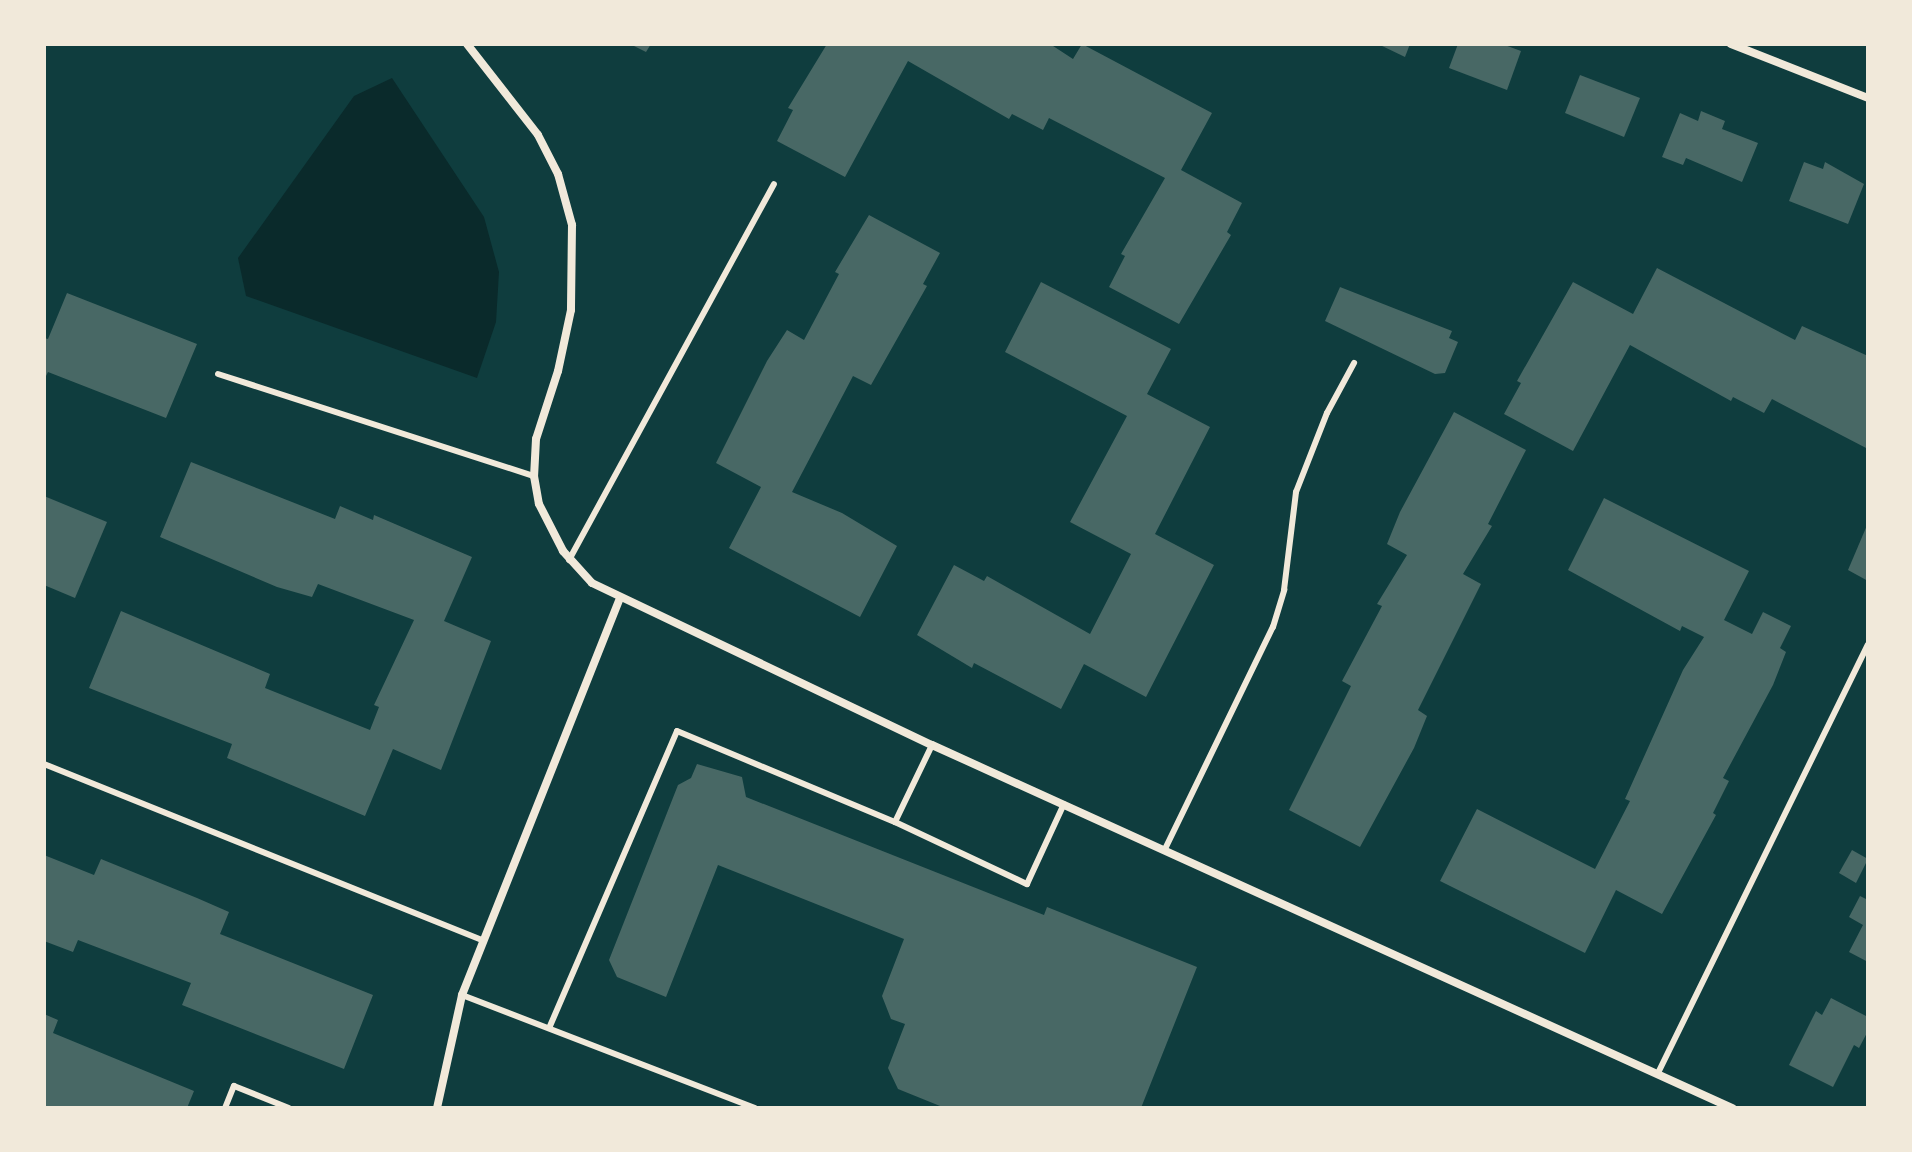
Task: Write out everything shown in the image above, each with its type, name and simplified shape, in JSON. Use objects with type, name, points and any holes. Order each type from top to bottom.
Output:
[{"type":"street","points":[[467,44],[538,135],[558,174],[572,225],[571,310],[558,371],[536,439],[534,476],[539,504],[569,560],[619,600],[1732,1108]]},
{"type":"street","points":[[1731,44],[1868,98]]},
{"type":"street","points":[[437,1108],[462,995],[619,600]]},
{"type":"lane","points":[[569,560],[774,184]]},
{"type":"lane","points":[[1165,849],[1273,627],[1284,590],[1296,492],[1354,363]]},
{"type":"lane","points":[[218,374],[534,476]]},
{"type":"lane","points":[[1658,1073],[1868,645]]},
{"type":"lane","points":[[550,1026],[677,731],[895,822],[1027,884],[1064,804]]},
{"type":"lane","points":[[895,822],[932,745]]},
{"type":"lane","points":[[44,764],[484,941]]},
{"type":"lane","points":[[462,995],[550,1026],[755,1108]]},
{"type":"lane","points":[[225,1108],[234,1086],[289,1108]]},
{"type":"water","points":[[392,78],[484,217],[499,272],[496,322],[477,378],[246,296],[238,258],[354,96]]},
{"type":"building","points":[[630,44],[651,44],[646,52]]},
{"type":"building","points":[[827,44],[1050,44],[1073,59],[1082,44],[1212,113],[1181,170],[1242,203],[1227,232],[1231,235],[1179,324],[1109,287],[1125,256],[1121,254],[1165,178],[1049,118],[1043,130],[1012,114],[1009,119],[908,61],[845,177],[777,141],[793,110],[788,108]]},
{"type":"building","points":[[1378,44],[1410,44],[1405,57]]},
{"type":"building","points":[[1458,44],[1502,44],[1521,51],[1507,90],[1449,68]]},
{"type":"building","points":[[1580,75],[1640,98],[1624,137],[1565,113]]},
{"type":"building","points":[[1701,111],[1725,121],[1722,129],[1758,143],[1742,182],[1686,158],[1683,165],[1662,157],[1680,113],[1698,121]]},
{"type":"building","points":[[1804,162],[1823,169],[1825,162],[1864,184],[1848,224],[1789,201]]},
{"type":"building","points":[[869,215],[940,253],[923,284],[927,286],[871,385],[853,376],[792,492],[842,513],[897,546],[860,617],[729,548],[761,487],[716,463],[767,361],[787,330],[804,340],[839,274],[835,272]]},
{"type":"building","points":[[1657,268],[1795,340],[1802,326],[1868,356],[1868,449],[1772,399],[1764,413],[1733,397],[1731,401],[1630,345],[1573,451],[1504,414],[1521,383],[1517,381],[1573,282],[1633,314]]},
{"type":"building","points":[[1041,282],[1171,349],[1147,394],[1210,427],[1155,534],[1214,565],[1146,697],[1084,664],[1061,709],[974,663],[972,668],[917,635],[954,565],[984,581],[987,576],[1090,634],[1131,554],[1070,522],[1127,416],[1005,352]]},
{"type":"building","points":[[1340,287],[1452,331],[1449,338],[1458,342],[1445,373],[1435,374],[1325,321]]},
{"type":"building","points":[[67,293],[197,344],[166,418],[48,372],[44,380],[44,338],[48,339]]},
{"type":"building","points":[[1454,412],[1526,450],[1488,524],[1492,526],[1463,574],[1481,584],[1418,710],[1427,716],[1414,748],[1360,847],[1289,810],[1351,686],[1342,681],[1382,606],[1377,604],[1407,555],[1387,544],[1400,512]]},
{"type":"building","points":[[191,462],[335,519],[340,506],[373,520],[374,515],[472,557],[444,621],[491,641],[441,770],[393,749],[365,816],[227,758],[232,744],[89,688],[121,611],[270,674],[265,688],[370,730],[379,707],[374,705],[414,620],[318,584],[312,597],[277,587],[160,537]]},
{"type":"building","points":[[44,496],[107,522],[75,598],[44,585]]},
{"type":"building","points":[[1604,498],[1749,571],[1724,620],[1752,634],[1763,612],[1791,626],[1780,648],[1786,652],[1773,685],[1723,778],[1729,781],[1713,813],[1716,815],[1662,914],[1616,890],[1585,953],[1440,881],[1477,809],[1595,869],[1630,801],[1625,799],[1683,670],[1704,637],[1682,626],[1680,631],[1568,570]]},
{"type":"building","points":[[1868,523],[1868,581],[1848,570]]},
{"type":"building","points":[[697,764],[742,777],[746,797],[1044,915],[1047,907],[1197,967],[1141,1108],[945,1108],[898,1089],[888,1068],[905,1024],[891,1019],[882,996],[904,939],[718,865],[666,997],[617,977],[609,960],[678,785],[691,778]]},
{"type":"building","points":[[1852,850],[1868,859],[1856,883],[1839,873]]},
{"type":"building","points":[[44,855],[94,875],[101,859],[197,898],[229,912],[220,934],[373,995],[344,1069],[182,1005],[191,983],[78,940],[73,952],[44,941]]},
{"type":"building","points":[[1860,896],[1868,900],[1868,962],[1849,952],[1863,925],[1849,917]]},
{"type":"building","points":[[1831,998],[1868,1017],[1868,1031],[1859,1048],[1854,1045],[1833,1087],[1789,1065],[1816,1011],[1822,1015]]},
{"type":"building","points":[[44,1014],[58,1020],[53,1033],[194,1091],[187,1108],[44,1108]]}]
